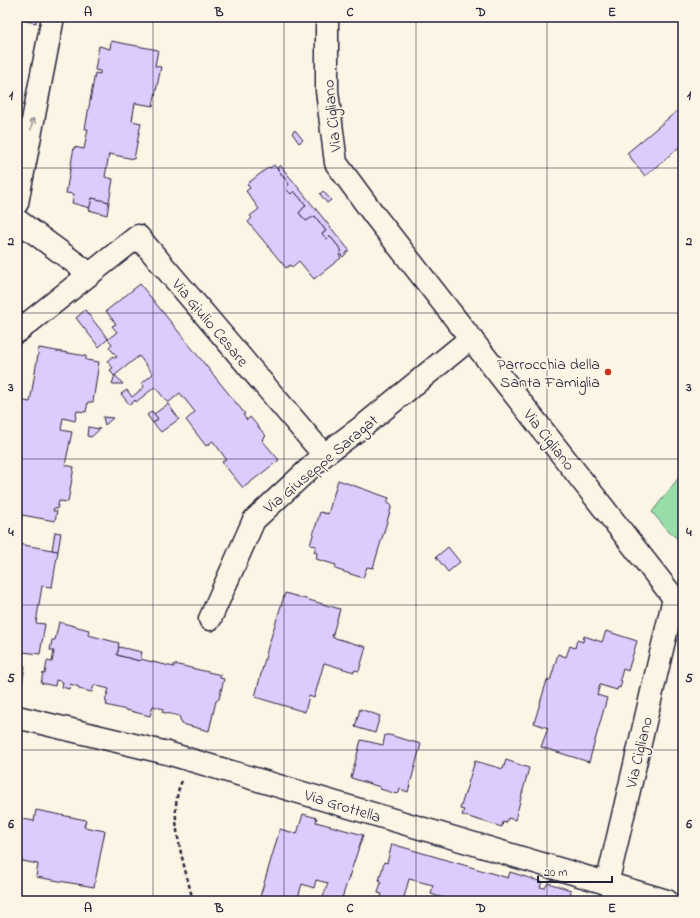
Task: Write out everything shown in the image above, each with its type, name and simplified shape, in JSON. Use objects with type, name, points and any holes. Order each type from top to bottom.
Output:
[{"type":"street","points":[[17,203],[21,157],[53,17]]},
{"type":"street","name":"Via Cigliano","points":[[327,17],[327,91],[336,163],[375,216],[674,598],[607,884]]},
{"type":"street","points":[[17,220],[90,274]]},
{"type":"street","name":"Via Giulio Cesare","points":[[17,332],[138,236],[324,455]]},
{"type":"street","name":"Via Giuseppe Saragat","points":[[210,619],[254,520],[324,455],[367,423],[471,338]]},
{"type":"street","name":"Via Grottella","points":[[17,717],[192,760],[667,901]]},
{"type":"path","points":[[192,760],[180,783],[175,806],[176,827],[194,901]]},
{"type":"green space","points":[[683,472],[683,543],[669,532],[652,512]]},
{"type":"building","points":[[17,17],[37,17],[36,23],[17,19]]},
{"type":"building","points":[[17,21],[20,21],[17,40]]},
{"type":"building","points":[[111,41],[158,50],[155,66],[161,67],[153,106],[135,103],[132,121],[141,123],[134,159],[109,154],[105,177],[113,179],[109,202],[92,198],[90,208],[72,203],[74,194],[66,193],[74,147],[84,149],[88,129],[85,129],[95,73],[100,74],[100,71],[95,70],[99,46],[110,49]]},
{"type":"building","points":[[683,106],[683,144],[645,176],[627,153]]},
{"type":"building","points":[[295,130],[303,140],[299,143],[292,133]]},
{"type":"building","points":[[274,165],[290,185],[286,189],[291,194],[294,191],[306,205],[299,213],[306,221],[315,216],[326,231],[322,234],[327,239],[330,236],[342,251],[339,254],[341,258],[314,279],[299,261],[292,267],[290,265],[286,268],[248,222],[252,218],[250,216],[259,209],[246,191],[250,188],[247,184],[269,167],[270,168]]},
{"type":"building","points":[[280,165],[349,250],[343,257],[339,253],[342,251],[330,236],[327,239],[322,234],[326,231],[315,216],[306,221],[299,213],[306,205],[294,191],[291,194],[286,189],[289,184],[277,168]]},
{"type":"building","points":[[323,191],[331,200],[327,203],[320,194]]},
{"type":"building","points":[[92,198],[109,202],[107,215],[89,210]]},
{"type":"building","points":[[140,284],[245,414],[243,415],[247,420],[250,417],[266,436],[262,440],[279,460],[243,488],[222,462],[226,459],[213,441],[206,446],[186,420],[195,412],[180,393],[168,403],[155,387],[130,405],[121,394],[127,390],[132,397],[144,387],[142,383],[153,374],[139,356],[114,376],[110,370],[113,368],[107,361],[113,356],[114,358],[117,357],[109,347],[112,344],[108,339],[117,332],[112,326],[116,324],[106,311]]},
{"type":"building","points":[[85,310],[108,339],[99,347],[76,318]]},
{"type":"building","points":[[39,348],[86,356],[86,360],[99,362],[93,402],[88,402],[86,412],[77,411],[75,421],[63,418],[61,430],[72,432],[65,465],[74,467],[68,502],[59,501],[57,509],[54,508],[53,511],[57,511],[55,521],[22,515],[18,544],[58,551],[52,587],[42,586],[36,623],[45,624],[40,654],[23,652],[21,665],[25,666],[21,690],[17,689],[17,407],[18,400],[30,402]]},
{"type":"building","points":[[115,375],[123,384],[112,384]]},
{"type":"building","points":[[168,404],[179,419],[161,432],[153,423],[158,419],[154,414]]},
{"type":"building","points":[[152,411],[158,419],[153,423],[147,415]]},
{"type":"building","points":[[103,417],[113,418],[105,425]]},
{"type":"building","points":[[88,427],[100,429],[91,437],[87,436]]},
{"type":"building","points":[[338,480],[389,498],[387,503],[392,505],[373,568],[367,567],[363,578],[335,569],[336,565],[316,559],[317,553],[314,552],[316,546],[310,545],[320,512],[328,514]]},
{"type":"building","points":[[55,532],[61,533],[58,551],[52,550]]},
{"type":"building","points":[[448,547],[460,562],[448,572],[436,557]]},
{"type":"building","points":[[285,593],[340,609],[332,637],[366,647],[359,671],[355,670],[354,672],[324,663],[314,698],[309,696],[305,712],[255,697],[268,647]]},
{"type":"building","points":[[59,622],[89,630],[88,635],[119,643],[117,655],[174,667],[174,664],[221,675],[220,678],[224,679],[219,699],[216,701],[209,731],[182,724],[179,716],[162,712],[163,709],[153,706],[150,716],[106,705],[107,702],[105,701],[109,689],[94,685],[92,692],[79,689],[79,687],[70,684],[69,689],[62,687],[63,682],[56,680],[55,686],[41,683],[43,673],[45,674],[47,661],[52,662],[54,651],[50,650],[52,640],[55,640]]},
{"type":"building","points":[[606,631],[637,641],[628,671],[623,669],[620,680],[622,681],[620,688],[618,687],[617,690],[600,685],[597,695],[607,698],[589,762],[541,747],[548,728],[534,723],[547,680],[550,681],[558,654],[566,657],[570,646],[575,648],[577,640],[583,642],[584,636],[602,642]]},
{"type":"building","points":[[119,647],[142,652],[140,661],[117,655]]},
{"type":"building","points":[[360,709],[380,716],[375,733],[355,727]]},
{"type":"building","points":[[385,735],[421,744],[408,792],[400,789],[399,793],[397,794],[351,778],[361,740],[383,745]]},
{"type":"building","points":[[506,760],[529,768],[515,820],[508,818],[506,823],[503,822],[502,827],[462,815],[464,810],[460,809],[475,761],[503,769]]},
{"type":"building","points":[[36,810],[86,820],[84,827],[105,831],[94,887],[36,877],[38,864],[17,860],[17,818],[34,821]]},
{"type":"building","points":[[303,814],[317,818],[316,822],[363,835],[341,901],[322,900],[328,883],[316,880],[314,888],[302,884],[297,901],[259,900],[280,829],[297,834]]},
{"type":"building","points":[[392,844],[508,878],[510,872],[542,882],[540,887],[545,888],[548,883],[571,890],[570,896],[583,901],[442,901],[443,898],[431,894],[433,885],[409,879],[403,901],[380,901],[382,894],[378,893],[381,882],[379,881],[384,862],[387,863]]},
{"type":"place","name":"Parrocchia della Santa Famiglia","points":[[608,372]]}]
